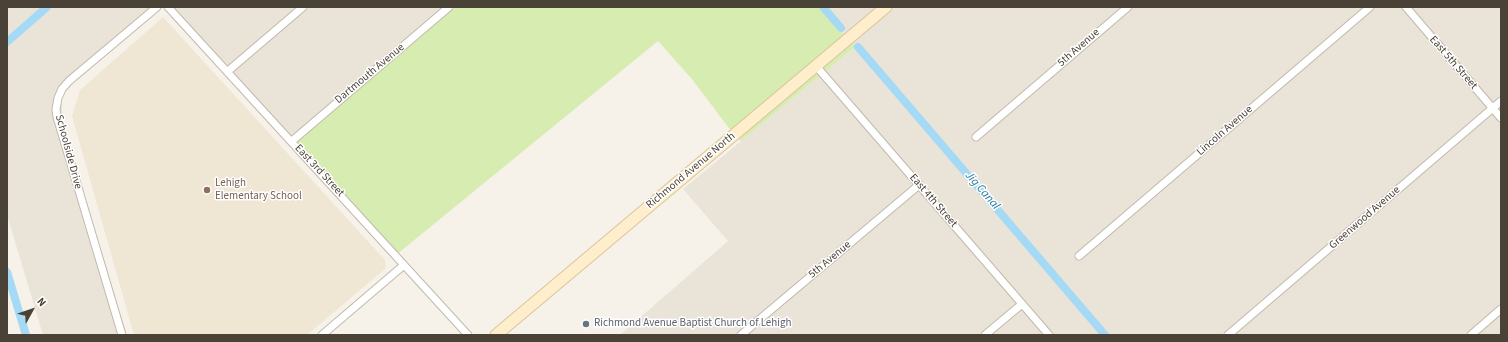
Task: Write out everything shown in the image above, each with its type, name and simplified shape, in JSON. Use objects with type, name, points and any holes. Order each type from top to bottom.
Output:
[{"type":"street","name":"Schoolside Drive","points":[[122,335],[57,117],[56,108],[62,89],[69,81],[157,7]]},
{"type":"street","name":"East 3rd Street","points":[[168,7],[468,335]]},
{"type":"street","points":[[228,71],[303,7]]},
{"type":"street","name":"Dartmouth Avenue","points":[[292,141],[310,124],[449,7]]},
{"type":"street","name":"Richmond Avenue North","points":[[496,335],[886,7]]},
{"type":"street","name":"5th Avenue","points":[[976,137],[1128,7]]},
{"type":"street","name":"Lincoln Avenue","points":[[1079,256],[1370,7]]},
{"type":"street","name":"East 5th Street","points":[[1406,7],[1501,118]]},
{"type":"street","name":"East 4th Street","points":[[816,66],[1049,335]]},
{"type":"street","name":"Greenwood Avenue","points":[[1228,335],[1501,101]]},
{"type":"street","name":"5th Avenue","points":[[741,335],[919,185]]},
{"type":"street","points":[[322,335],[404,265]]},
{"type":"street","points":[[985,335],[1022,304]]},
{"type":"street","points":[[1470,335],[1501,309]]},
{"type":"shaded area","points":[[7,7],[159,7],[68,84],[62,98],[64,129],[127,335],[43,335],[7,215]]},
{"type":"shaded area","points":[[170,7],[455,7],[295,144]]},
{"type":"shaded area","points":[[821,7],[880,7],[845,36]]},
{"type":"shaded area","points":[[892,7],[1501,7],[1501,335],[620,335],[728,241],[683,189],[855,47],[851,42]]},
{"type":"shaded area","name":"Lehigh Elementary School","points":[[163,17],[385,260],[386,268],[307,335],[134,335],[72,116],[80,90]]},
{"type":"green space","points":[[455,7],[821,7],[845,36],[732,132],[691,78],[658,41],[396,255],[295,144]]},
{"type":"green space","points":[[851,42],[855,47],[741,141],[737,137]]},
{"type":"waterway","name":"Jig Canal","points":[[7,42],[47,7]]},
{"type":"waterway","name":"Jig Canal","points":[[823,7],[841,28]]},
{"type":"waterway","name":"Jig Canal","points":[[858,47],[1105,335]]},
{"type":"waterway","points":[[7,272],[26,335]]},
{"type":"place","name":"Lehigh Elementary School","points":[[207,190]]},
{"type":"place","name":"Richmond Avenue Baptist Church of Lehigh","points":[[586,324]]}]
